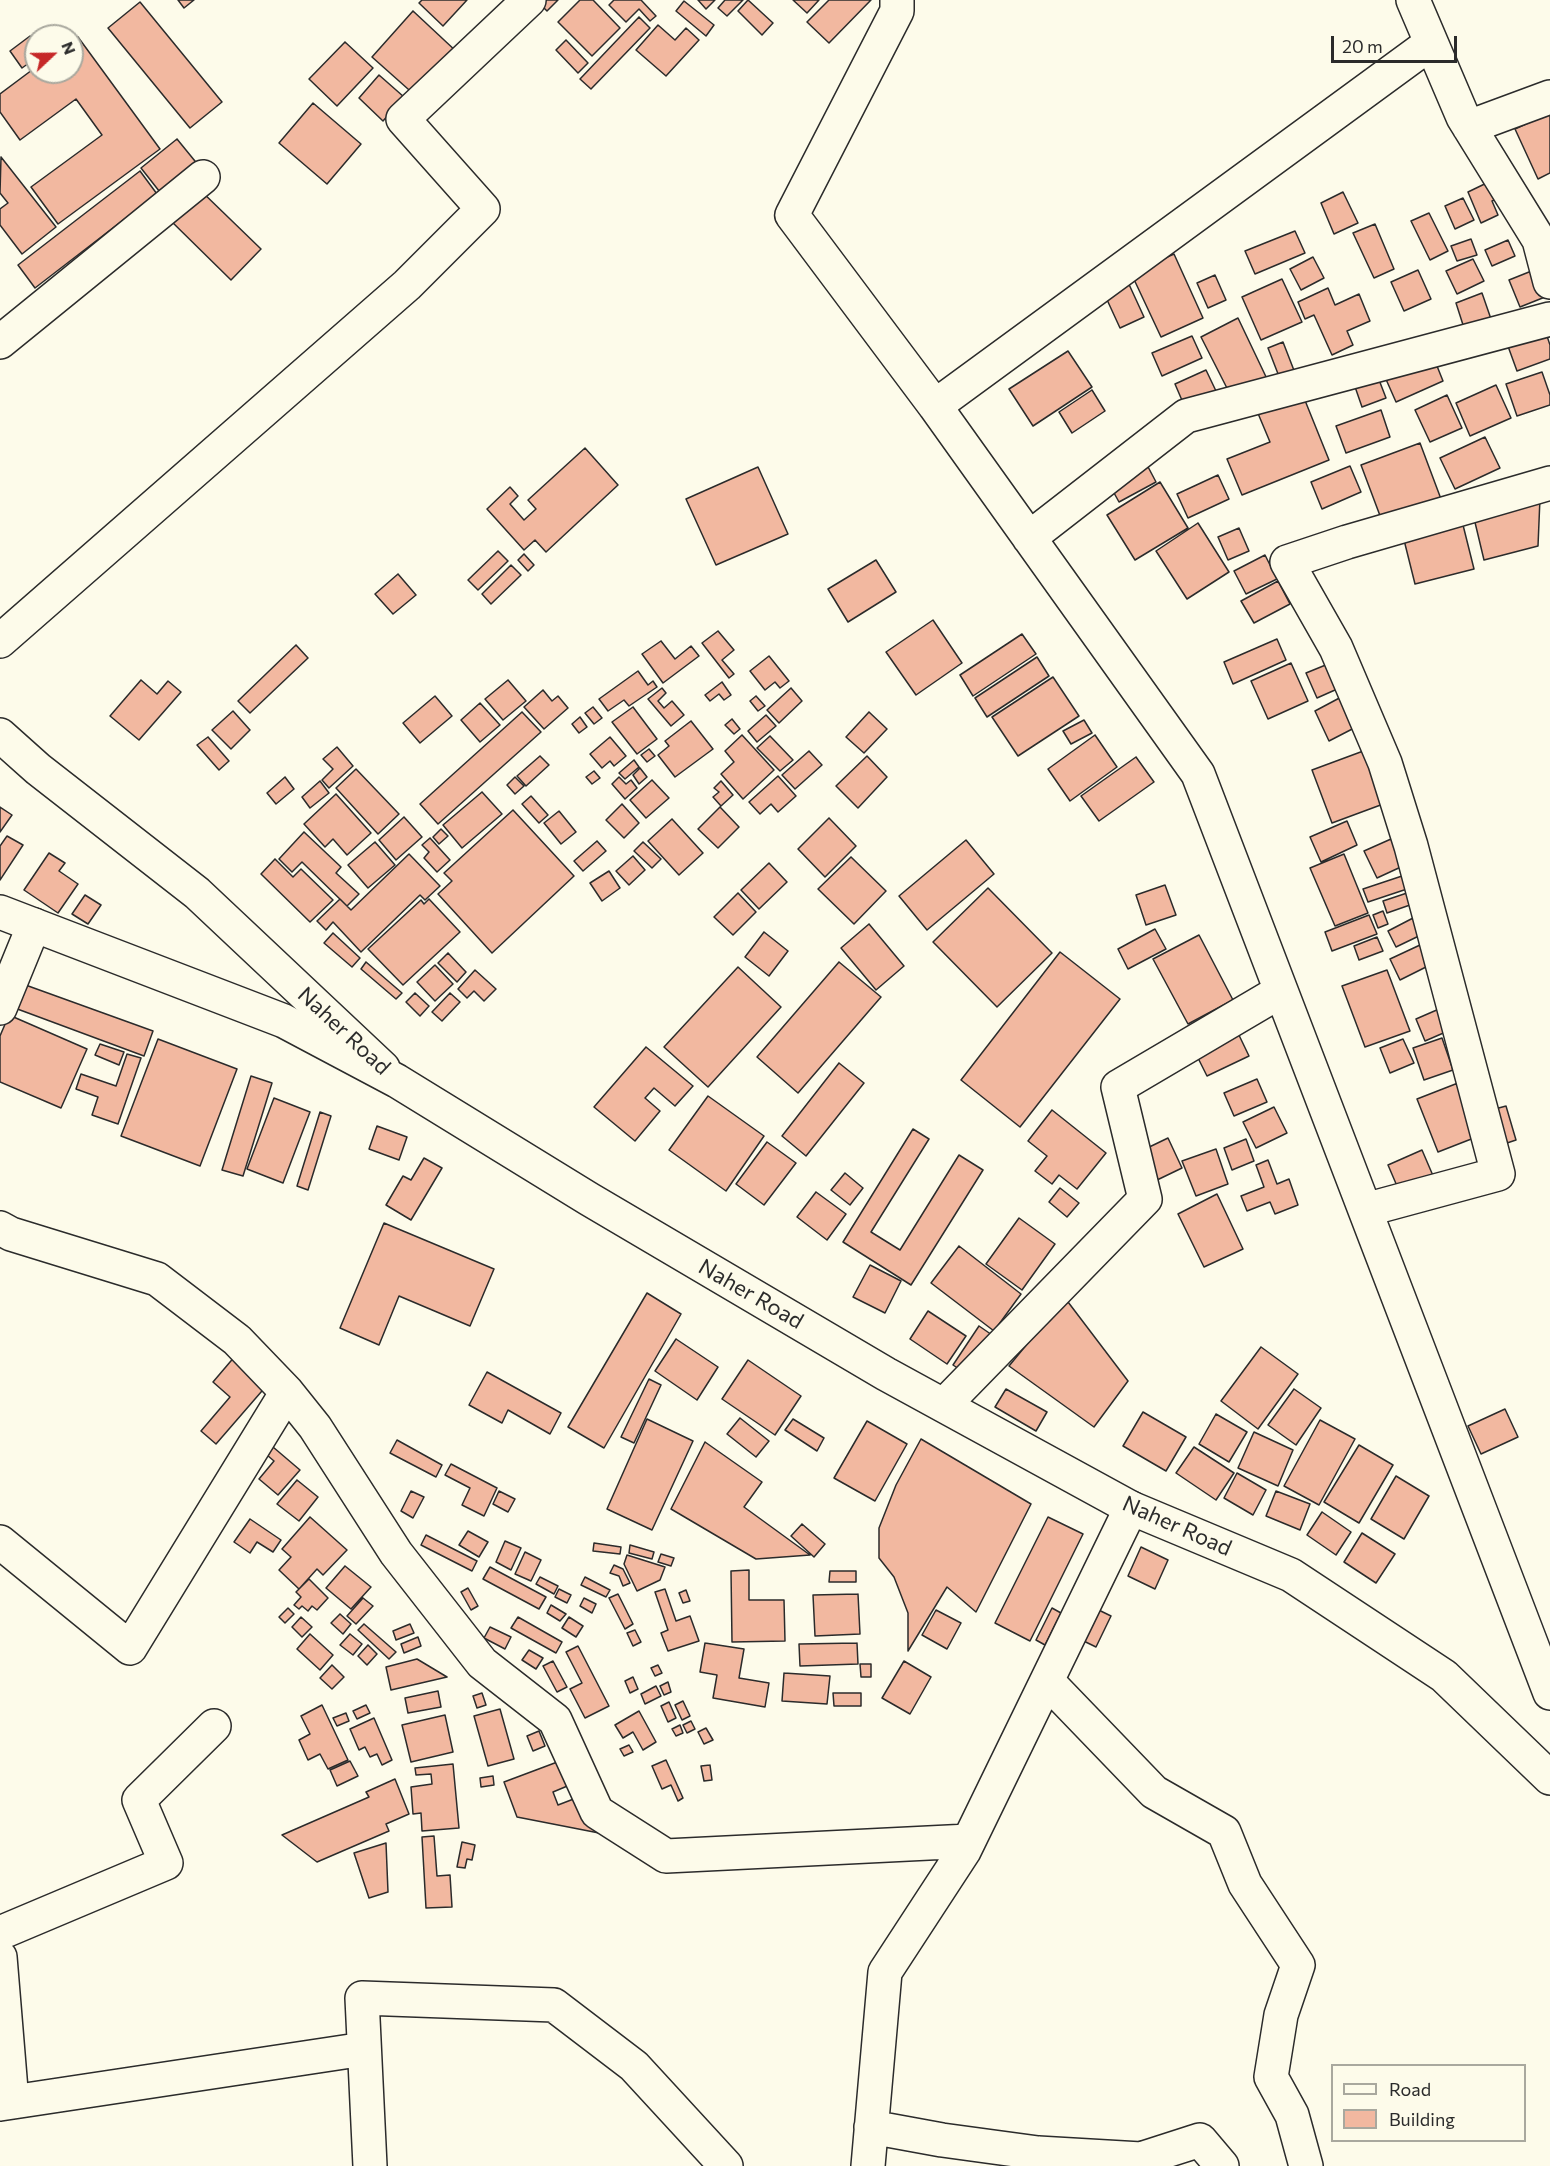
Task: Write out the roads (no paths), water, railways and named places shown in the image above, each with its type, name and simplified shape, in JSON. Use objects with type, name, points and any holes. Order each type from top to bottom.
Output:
[{"type":"street","points":[[0,641],[407,285],[483,209],[403,118],[529,0]]},
{"type":"street","points":[[897,0],[897,11],[792,215],[935,406],[1198,774],[1550,1693]]},
{"type":"street","points":[[1413,0],[1462,117],[1539,240],[1550,282]]},
{"type":"street","points":[[935,406],[1431,43]]},
{"type":"street","points":[[1469,127],[1550,97]]},
{"type":"street","points":[[0,342],[203,177]]},
{"type":"street","points":[[1029,538],[1186,416],[1550,319]]},
{"type":"street","points":[[1365,1210],[1498,1173],[1412,846],[1385,763],[1336,648],[1287,562],[1347,542],[1550,483]]},
{"type":"street","name":"Naher Road","points":[[0,735],[38,769],[196,893],[397,1081],[589,1199],[944,1406],[1131,1508],[1291,1575],[1444,1676],[1550,1778]]},
{"type":"street","points":[[0,912],[284,1021],[397,1081]]},
{"type":"street","points":[[0,1008],[34,925]]},
{"type":"street","points":[[944,1406],[1145,1199],[1118,1087],[1281,991]]},
{"type":"street","points":[[4,1238],[157,1279],[237,1340],[287,1392],[315,1427],[396,1552],[482,1663],[555,1720],[597,1812],[666,1856],[969,1841]]},
{"type":"street","points":[[0,1542],[130,1648],[287,1392]]},
{"type":"street","points":[[868,2166],[885,1972],[969,1841],[1131,1508]]},
{"type":"street","points":[[1047,1681],[1154,1792],[1224,1832],[1245,1884],[1298,1965],[1281,2015],[1271,2077],[1292,2115],[1306,2166]]},
{"type":"street","points":[[0,1933],[166,1863],[139,1800],[214,1726]]},
{"type":"street","points":[[0,1957],[6,2103],[364,2049]]},
{"type":"street","points":[[370,2166],[362,1998],[554,2005],[634,2066],[726,2166]]},
{"type":"street","points":[[871,2127],[942,2140],[1038,2153],[1141,2159],[1200,2140],[1222,2166]]}]
